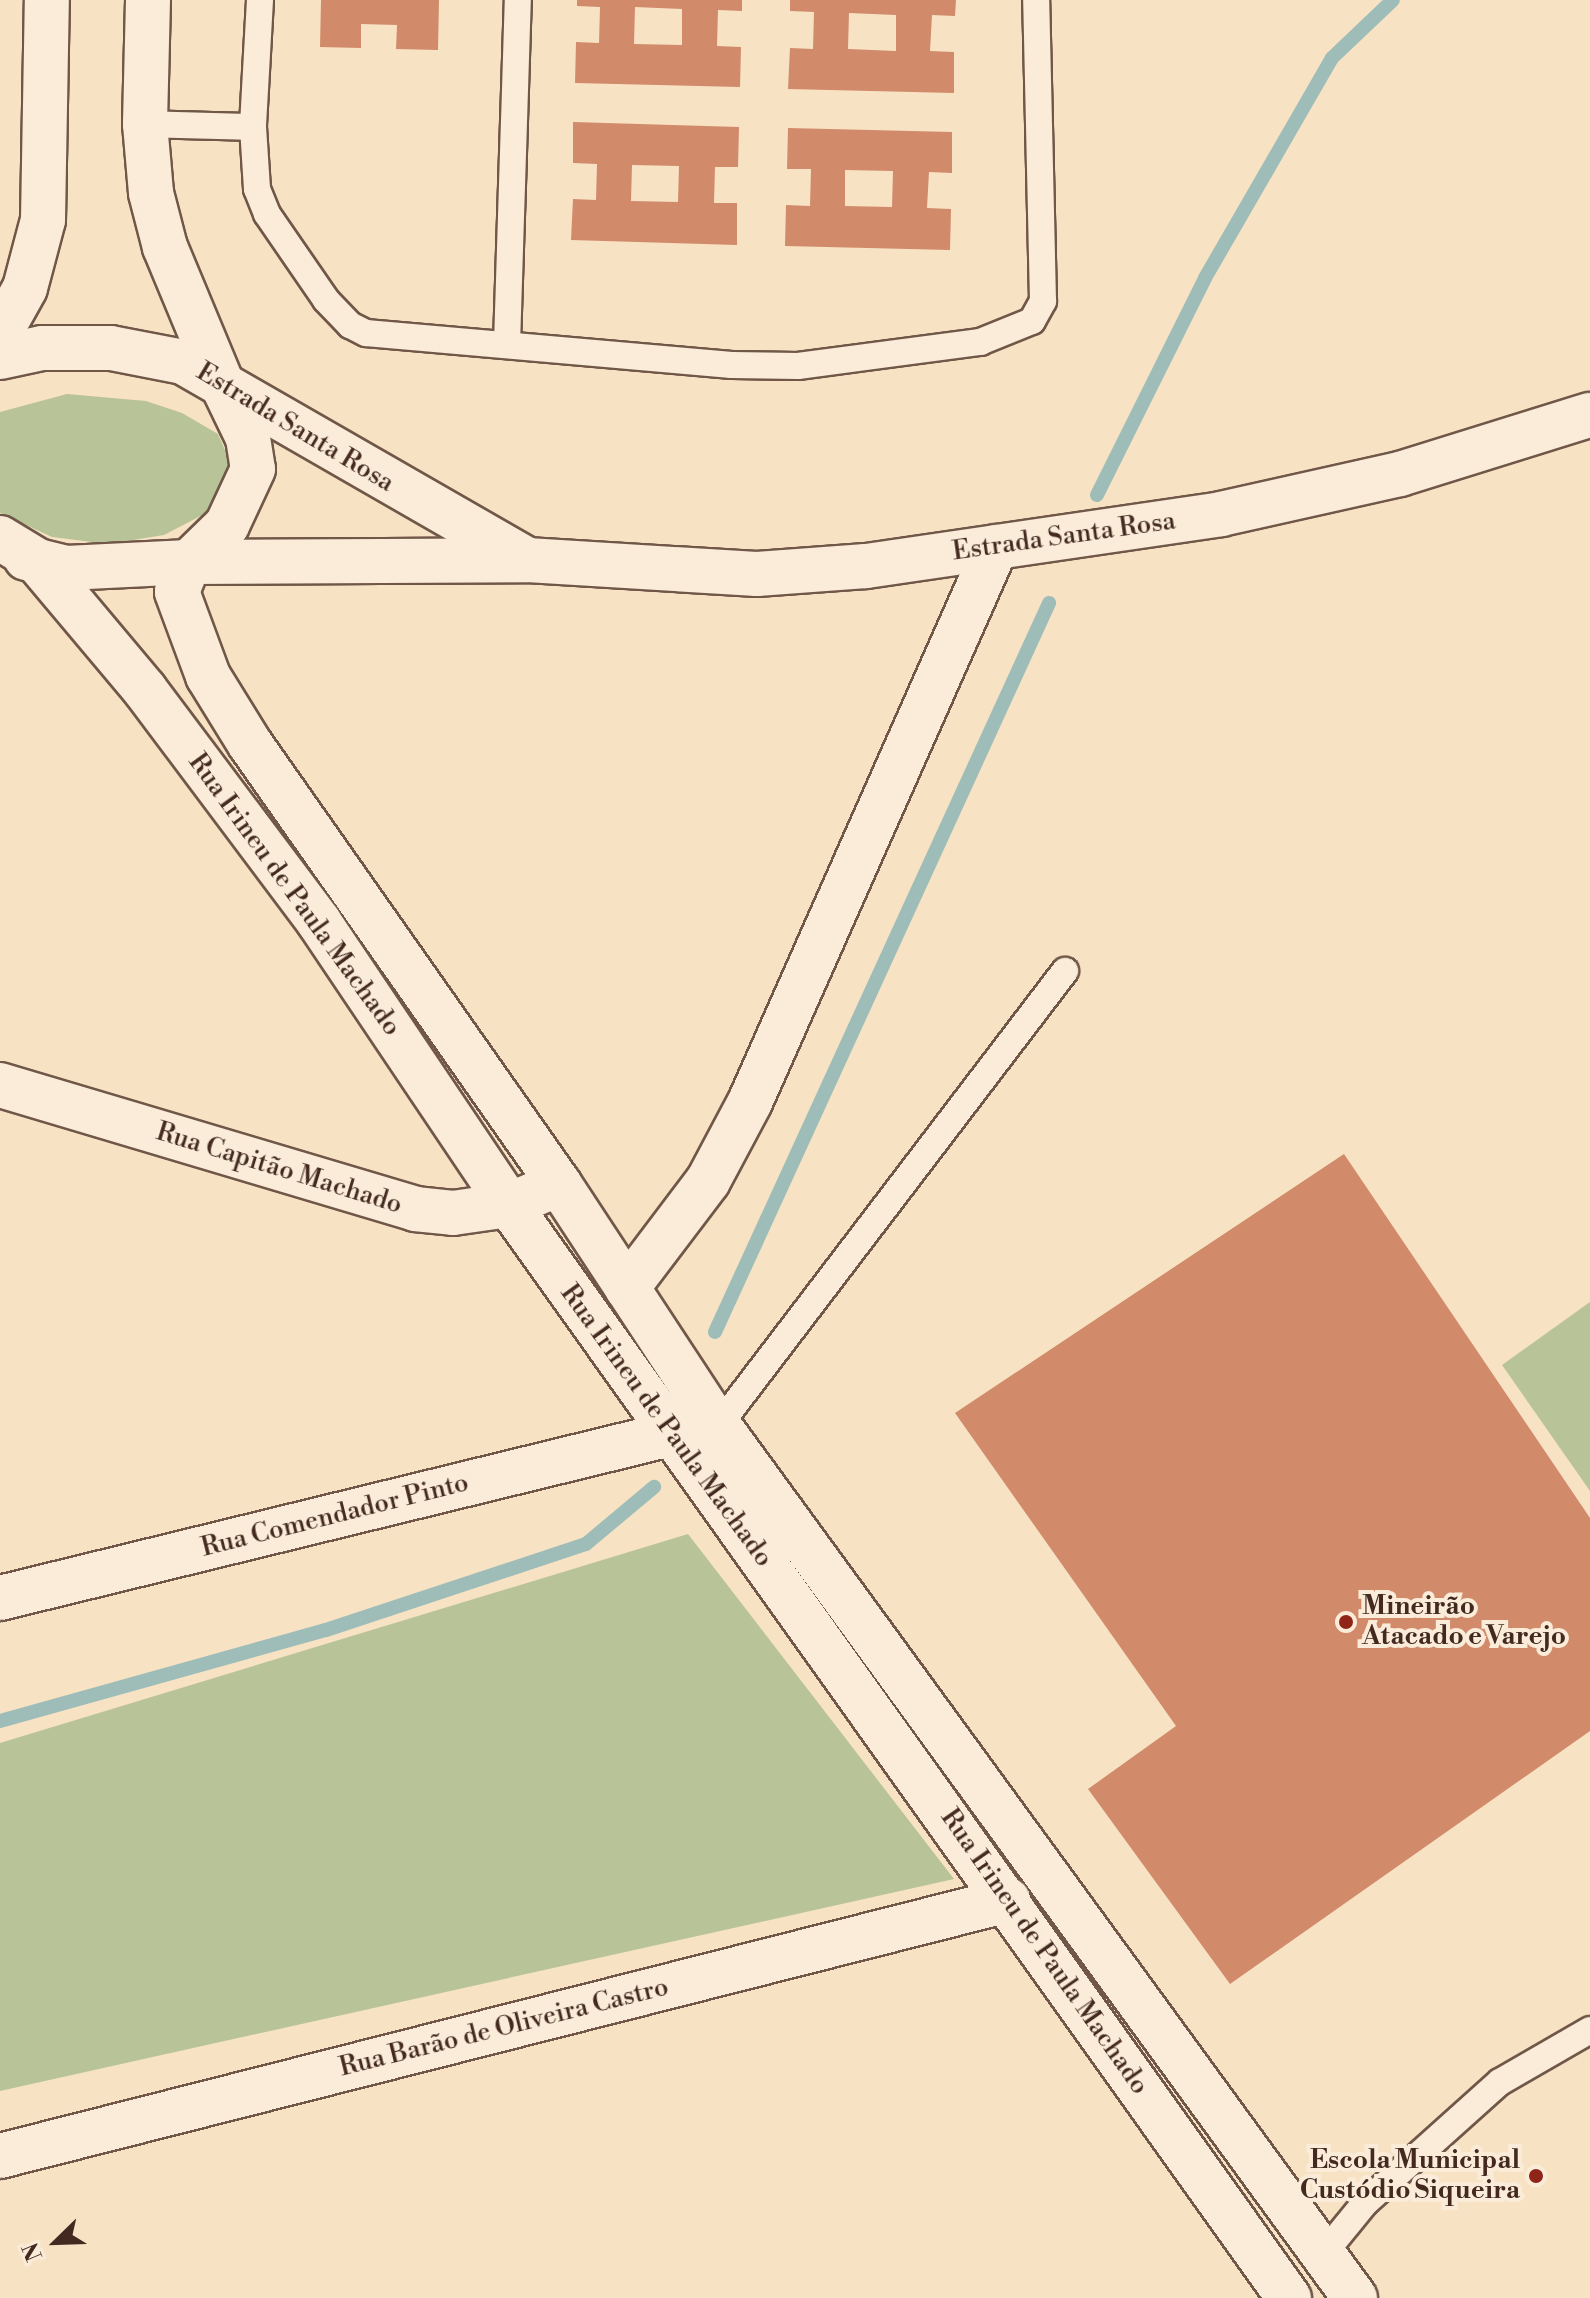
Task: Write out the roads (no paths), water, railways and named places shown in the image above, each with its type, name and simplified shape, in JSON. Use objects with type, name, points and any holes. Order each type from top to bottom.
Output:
[{"type":"street","points":[[0,333],[25,288],[43,220],[47,0]]},
{"type":"street","points":[[148,0],[145,124],[151,193],[165,247],[248,438],[253,469],[227,525],[189,562]]},
{"type":"street","name":"Estrada Santa Rosa","points":[[0,357],[42,348],[111,348],[183,362],[527,560]]},
{"type":"street","name":"Estrada Santa Rosa","points":[[12,550],[66,568],[189,562],[527,560],[757,574],[866,566],[1221,514],[1400,474],[1590,415]]},
{"type":"street","points":[[627,1288],[708,1181],[750,1102],[996,547]]},
{"type":"street","name":"Rua Irineu de Paula Machado","points":[[12,550],[145,690],[319,922],[509,1205],[670,1434],[1008,1900],[1289,2298]]},
{"type":"street","name":"Rua Irineu de Paula Machado","points":[[189,562],[177,592],[179,603],[208,676],[250,744],[559,1184],[719,1425],[1325,2252],[1355,2298]]},
{"type":"street","name":"Rua Capitão Machado","points":[[0,1085],[387,1204],[453,1213],[509,1205],[559,1184]]},
{"type":"street","name":"Rua Comendador Pinto","points":[[0,1598],[670,1434]]},
{"type":"street","name":"Rua Barão de Oliveira Castro","points":[[0,2156],[1008,1900]]},
{"type":"lane","points":[[260,0],[253,127],[260,201],[326,300],[350,325],[366,333],[732,365],[798,366],[980,342],[1032,321],[1043,301],[1036,0]]},
{"type":"lane","points":[[507,344],[518,0]]},
{"type":"lane","points":[[145,124],[253,127]]},
{"type":"lane","points":[[719,1425],[1065,971]]},
{"type":"lane","points":[[1325,2252],[1365,2203],[1500,2082],[1590,2030]]},
{"type":"waterway","points":[[1097,495],[1205,278],[1332,58],[1393,0]]},
{"type":"waterway","points":[[715,1332],[1049,603]]},
{"type":"waterway","points":[[0,1721],[326,1630],[586,1544],[654,1487]]},
{"type":"place","name":"Mineirão Atacado e Varejo","points":[[1346,1622]]},
{"type":"place","name":"Escola Municipal Custódio Siqueira","points":[[1536,2176]]}]
